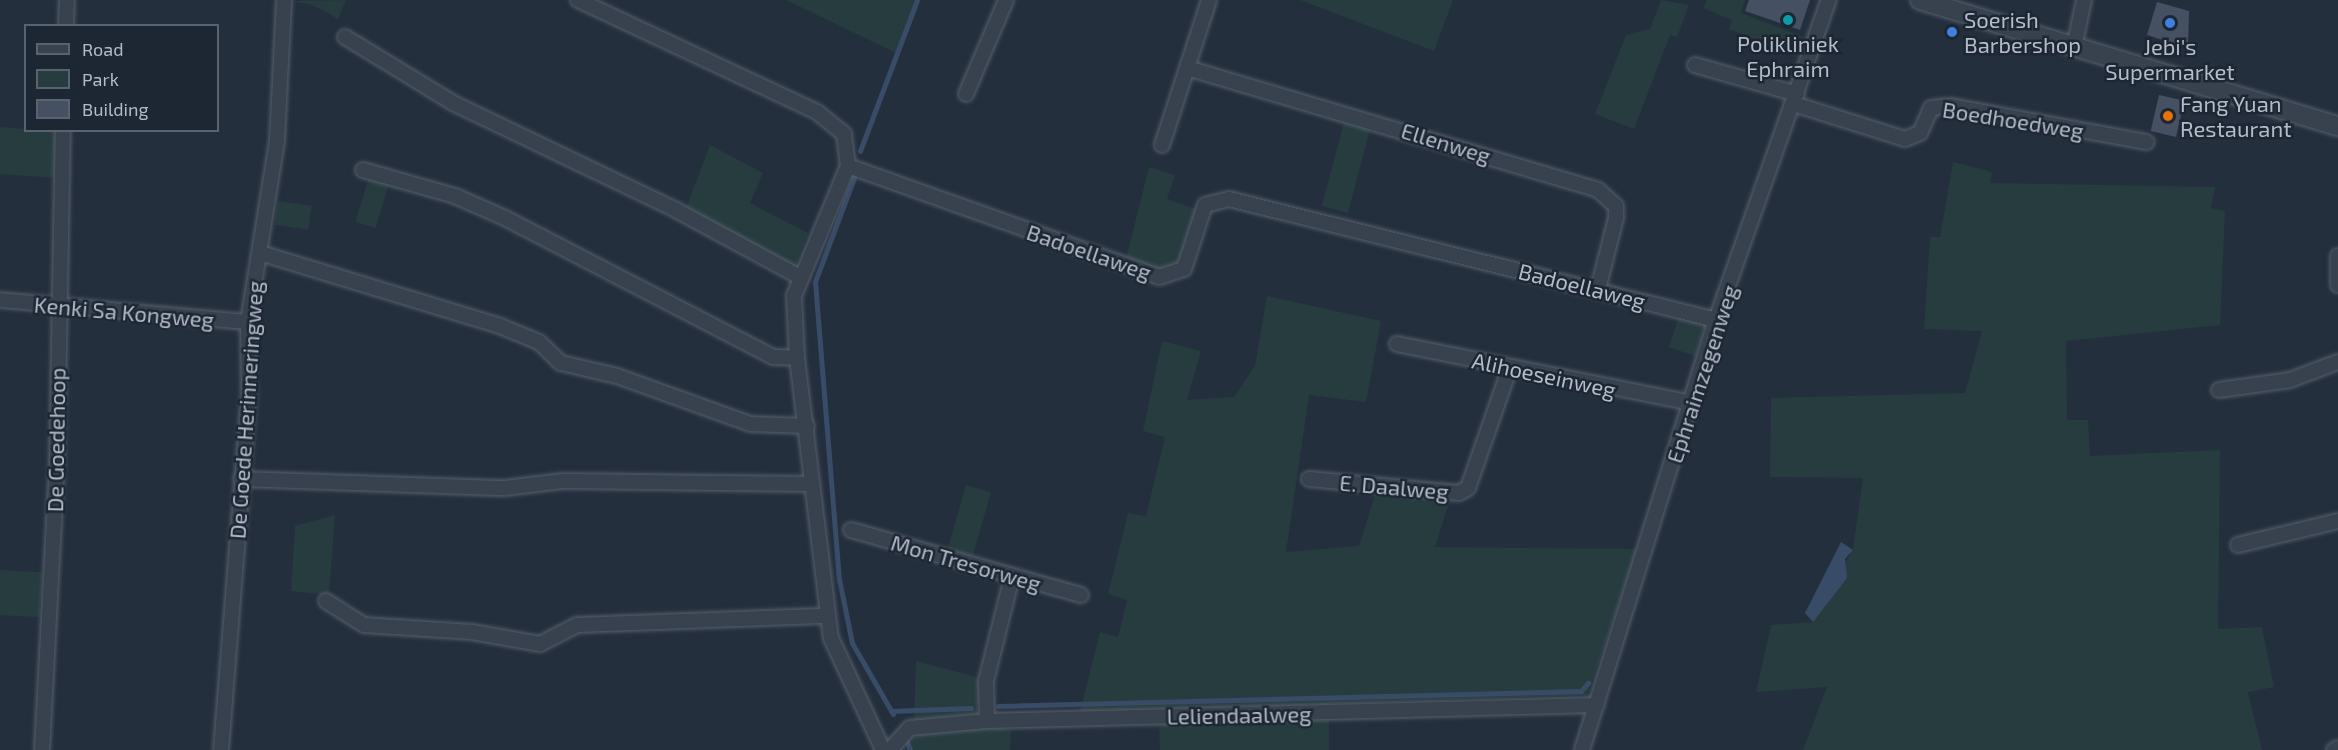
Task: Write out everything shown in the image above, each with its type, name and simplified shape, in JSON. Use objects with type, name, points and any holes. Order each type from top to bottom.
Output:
[{"type":"street","points":[[66,24],[67,0]]},
{"type":"street","name":"De Goede Herinneringweg","points":[[221,750],[249,396],[248,322],[277,140],[284,0]]},
{"type":"street","points":[[578,0],[817,112],[844,134],[848,166],[794,296],[797,358],[807,426],[827,616],[835,649],[883,750]]},
{"type":"street","points":[[966,94],[1006,0]]},
{"type":"street","points":[[1162,146],[1209,0]]},
{"type":"street","name":"Ephraimzegenweg","points":[[1582,750],[1716,320],[1796,99],[1828,0]]},
{"type":"street","points":[[1920,0],[2075,43],[2338,126]]},
{"type":"street","points":[[2075,43],[2084,0]]},
{"type":"street","points":[[345,38],[453,103],[800,277]]},
{"type":"street","points":[[1695,65],[1796,99]]},
{"type":"street","name":"Ellenweg","points":[[1187,68],[1598,190],[1616,206],[1616,218],[1598,289]]},
{"type":"street","name":"Boedhoedweg","points":[[1796,99],[1905,139],[1920,133],[1931,108],[1950,105],[2147,142]]},
{"type":"street","name":"De Goedehoop","points":[[42,750],[57,462],[63,132]]},
{"type":"street","name":"Badoellaweg","points":[[848,166],[1159,278],[1184,269],[1205,205],[1228,199],[1716,320]]},
{"type":"street","points":[[363,170],[455,196],[506,218],[773,357],[797,358]]},
{"type":"street","points":[[260,253],[500,326],[539,342],[561,363],[617,376],[750,424],[807,426]]},
{"type":"street","points":[[2338,256],[2338,285]]},
{"type":"street","name":"Kenki Sa Kongweg","points":[[0,300],[58,307],[248,322]]},
{"type":"street","name":"Alihoeseinweg","points":[[1397,344],[1509,370],[1692,403]]},
{"type":"street","points":[[2219,390],[2290,380],[2338,362]]},
{"type":"street","name":"E. Daalweg","points":[[1309,479],[1459,493],[1474,480],[1509,370]]},
{"type":"street","points":[[241,479],[505,488],[563,481],[812,483]]},
{"type":"street","points":[[2238,545],[2338,521]]},
{"type":"street","name":"Mon Tresorweg","points":[[851,530],[1081,595]]},
{"type":"street","points":[[987,721],[986,681],[1012,577]]},
{"type":"street","points":[[327,600],[364,625],[472,632],[540,644],[577,626],[827,616]]},
{"type":"street","name":"Leliendaalweg","points":[[890,750],[910,728],[987,721],[1597,705]]},
{"type":"street","points":[[2334,750],[2338,748]]},
{"type":"green space","points":[[346,0],[338,19],[313,5],[289,1]]},
{"type":"green space","points":[[786,0],[917,0],[896,53]]},
{"type":"green space","points":[[1300,0],[1453,0],[1434,51]]},
{"type":"green space","points":[[1661,0],[1689,5],[1677,37],[1670,35],[1634,129],[1595,114],[1626,35],[1650,29]]},
{"type":"green space","points":[[1707,0],[1745,0],[1741,13],[1803,37],[1797,55],[1729,29],[1732,20],[1703,8]]},
{"type":"green space","points":[[1345,119],[1371,126],[1348,213],[1322,206]]},
{"type":"green space","points":[[0,127],[24,129],[24,132],[57,132],[54,178],[0,174]]},
{"type":"green space","points":[[710,145],[763,173],[750,203],[808,233],[794,268],[686,208]]},
{"type":"green space","points":[[1953,162],[1992,172],[1990,183],[2215,187],[2211,208],[2225,211],[2220,325],[2066,341],[2067,420],[2088,420],[2090,456],[2220,450],[2218,629],[2262,627],[2274,687],[2248,692],[2262,750],[1803,750],[1827,687],[1756,692],[1771,625],[1813,622],[1853,549],[1863,478],[1770,477],[1771,398],[1965,393],[1982,331],[1924,329],[1930,237],[1940,237]]},
{"type":"green space","points":[[1149,167],[1175,175],[1167,199],[1196,209],[1186,251],[1171,268],[1157,270],[1126,259]]},
{"type":"green space","points":[[370,174],[390,180],[375,228],[355,222]]},
{"type":"green space","points":[[278,201],[312,206],[308,229],[275,225]]},
{"type":"green space","points":[[1267,296],[1381,321],[1366,402],[1309,395],[1286,552],[1359,546],[1377,488],[1453,490],[1435,547],[1638,549],[1587,695],[1080,712],[1100,632],[1118,637],[1127,600],[1108,594],[1128,513],[1146,516],[1165,437],[1143,431],[1162,341],[1201,351],[1187,400],[1234,397],[1255,366]]},
{"type":"green space","points":[[1680,313],[1707,322],[1696,356],[1669,347]]},
{"type":"green space","points":[[966,485],[991,492],[972,559],[947,552]]},
{"type":"green space","points":[[335,515],[329,595],[291,591],[295,526]]},
{"type":"green space","points":[[0,570],[42,572],[40,617],[0,615]]},
{"type":"green space","points":[[916,661],[980,678],[977,714],[914,720]]},
{"type":"green space","points":[[1329,718],[1329,750],[1160,750],[1159,724]]},
{"type":"green space","points":[[1005,727],[1011,732],[1010,750],[905,750],[920,732]]},
{"type":"water","points":[[1841,542],[1853,550],[1845,559],[1847,578],[1813,622],[1805,613]]},
{"type":"building","name":"Polikliniek Ephraim","points":[[1749,0],[1810,0],[1800,30],[1745,11]]},
{"type":"building","name":"Jebi's Supermarket","points":[[2157,2],[2189,11],[2188,48],[2147,35]]},
{"type":"building","name":"Fang Yuan Restaurant","points":[[2159,95],[2184,101],[2176,137],[2151,131]]},
{"type":"waterway","points":[[860,151],[917,0]]},
{"type":"waterway","points":[[854,178],[815,282],[839,579],[852,643],[893,714]]},
{"type":"waterway","points":[[998,706],[1581,691],[1588,683]]},
{"type":"waterway","points":[[891,711],[971,708]]},
{"type":"waterway","points":[[905,736],[910,750]]},
{"type":"place","name":"Polikliniek Ephraim","points":[[1788,20]]},
{"type":"place","name":"Jebi's Supermarket","points":[[2170,23]]},
{"type":"place","name":"Soerish Barbershop","points":[[1952,32]]},
{"type":"place","name":"Fang Yuan Restaurant","points":[[2168,116]]}]
